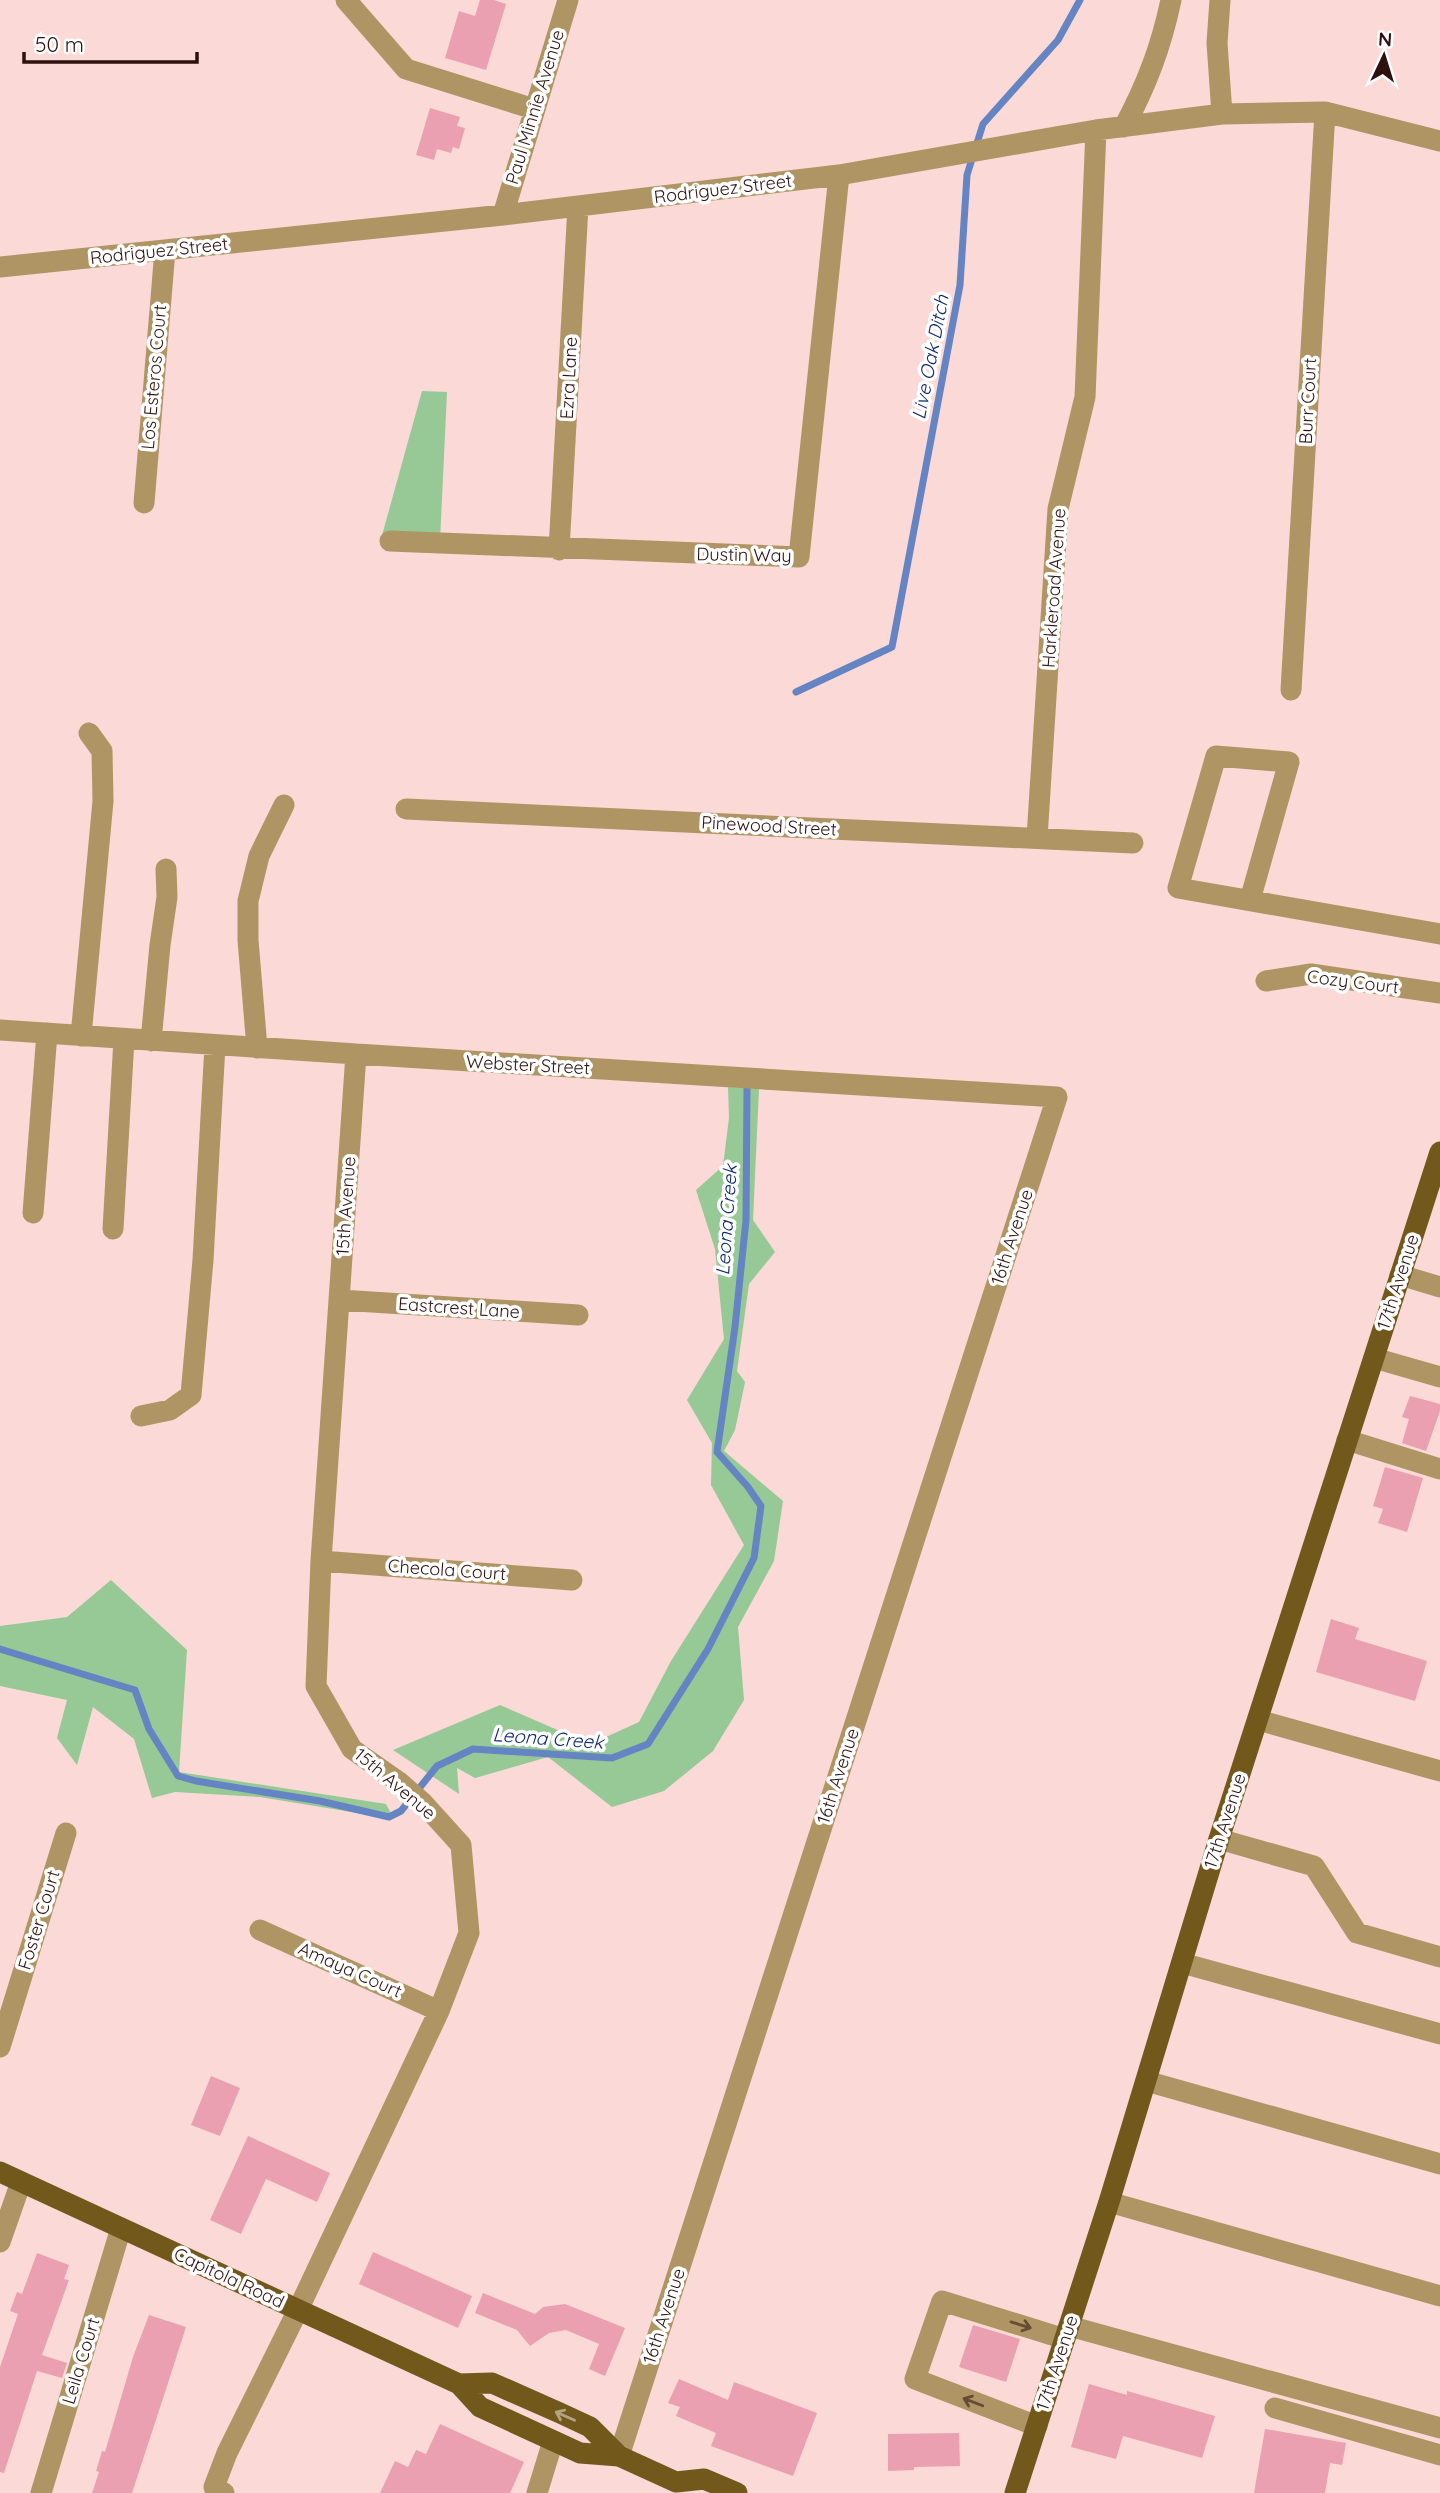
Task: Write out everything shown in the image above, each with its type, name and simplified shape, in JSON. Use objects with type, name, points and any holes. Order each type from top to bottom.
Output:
[{"type":"main road","name":"17th Avenue","points":[[1015,2493],[1109,2202],[1219,1839],[1440,1153]]},
{"type":"main road","name":"Capitola Road","points":[[0,2172],[458,2384],[480,2407],[553,2441],[580,2453],[619,2456]]},
{"type":"main road","name":"Capitola Road","points":[[458,2384],[492,2383],[590,2427],[619,2456],[676,2489],[704,2479],[737,2493]]},
{"type":"street","points":[[346,0],[405,69],[534,110]]},
{"type":"street","name":"Paul Minnie Avenue","points":[[503,215],[568,0]]},
{"type":"street","points":[[1124,127],[1146,85],[1165,28],[1171,0]]},
{"type":"street","points":[[1220,0],[1217,43],[1222,114]]},
{"type":"street","name":"Rodriguez Street","points":[[0,267],[503,215],[839,175],[1097,130],[1222,114],[1325,112],[1440,141]]},
{"type":"street","name":"Burr Court","points":[[1290,690],[1325,112]]},
{"type":"street","name":"Harkleroad Avenue","points":[[1037,838],[1058,509],[1085,397],[1097,130]]},
{"type":"street","name":"Dustin Way","points":[[390,541],[559,550],[799,557],[839,175]]},
{"type":"street","name":"Ezra Lane","points":[[559,550],[579,206]]},
{"type":"street","name":"Los Esteros Court","points":[[144,503],[165,250]]},
{"type":"street","points":[[81,1036],[103,801],[102,751],[89,733]]},
{"type":"street","points":[[1250,900],[1289,762],[1216,757],[1178,888],[1440,934]]},
{"type":"street","points":[[257,1048],[248,940],[248,901],[259,856],[284,805]]},
{"type":"street","name":"Pinewood Street","points":[[406,809],[1133,843]]},
{"type":"street","points":[[151,1041],[167,897],[166,869]]},
{"type":"street","name":"Cozy Court","points":[[1266,981],[1311,974],[1440,993]]},
{"type":"street","name":"Webster Street","points":[[0,1030],[1057,1097]]},
{"type":"street","points":[[33,1213],[47,1034]]},
{"type":"street","points":[[113,1229],[124,1039]]},
{"type":"street","points":[[141,1416],[170,1410],[191,1395],[202,1273],[215,1045]]},
{"type":"street","name":"15th Avenue","points":[[212,2491],[227,2453],[298,2310],[439,2011],[469,1933],[461,1845],[423,1803],[352,1749],[317,1686],[321,1561],[356,1054]]},
{"type":"street","name":"16th Avenue","points":[[619,2456],[1057,1097]]},
{"type":"street","points":[[1400,1275],[1440,1287]]},
{"type":"street","name":"Eastcrest Lane","points":[[340,1300],[578,1315]]},
{"type":"street","points":[[1374,1358],[1440,1377]]},
{"type":"street","points":[[1347,1440],[1440,1469]]},
{"type":"street","name":"Checola Court","points":[[321,1561],[572,1580]]},
{"type":"street","points":[[1258,1720],[1440,1771]]},
{"type":"street","name":"Foster Court","points":[[0,2047],[66,1833]]},
{"type":"street","points":[[1219,1839],[1314,1866],[1357,1933],[1440,1957]]},
{"type":"street","name":"Amaya Court","points":[[260,1930],[439,2011]]},
{"type":"street","points":[[1182,1963],[1440,2034]]},
{"type":"street","points":[[1146,2081],[1440,2164]]},
{"type":"street","points":[[0,2242],[21,2182]]},
{"type":"street","points":[[1109,2202],[1440,2296]]},
{"type":"street","name":"Leila Court","points":[[41,2493],[121,2228]]},
{"type":"street","points":[[1037,2426],[915,2379],[942,2301],[1440,2428]]},
{"type":"street","points":[[1275,2409],[1440,2455]]},
{"type":"street","points":[[537,2493],[553,2441]]},
{"type":"green space","points":[[422,391],[447,392],[440,541],[381,539]]},
{"type":"green space","points":[[728,1087],[759,1089],[753,1220],[775,1252],[749,1284],[737,1371],[745,1382],[735,1430],[724,1451],[783,1501],[774,1561],[738,1627],[744,1700],[713,1751],[664,1791],[612,1807],[548,1757],[475,1778],[457,1768],[459,1794],[393,1750],[500,1705],[569,1735],[606,1737],[639,1722],[671,1661],[744,1545],[711,1485],[712,1443],[687,1400],[724,1339],[715,1249],[696,1190],[723,1166],[729,1118]]},
{"type":"green space","points":[[111,1580],[187,1650],[179,1772],[386,1804],[394,1819],[260,1797],[175,1792],[152,1798],[134,1739],[93,1707],[77,1765],[57,1738],[67,1700],[0,1686],[0,1626],[67,1617]]},
{"type":"building","points":[[480,0],[494,0],[506,4],[486,70],[445,58],[459,11],[475,16]]},
{"type":"building","points":[[430,108],[460,117],[457,126],[465,128],[459,149],[453,147],[451,153],[437,149],[434,160],[416,155]]},
{"type":"building","points":[[1410,1396],[1440,1404],[1426,1451],[1402,1443],[1409,1419],[1402,1417]]},
{"type":"building","points":[[1385,1467],[1423,1478],[1407,1532],[1378,1523],[1383,1509],[1373,1506]]},
{"type":"building","points":[[1331,1619],[1359,1628],[1355,1639],[1427,1661],[1415,1701],[1316,1672]]},
{"type":"building","points":[[211,2076],[240,2088],[220,2136],[191,2125]]},
{"type":"building","points":[[248,2136],[330,2173],[317,2202],[266,2179],[241,2234],[210,2220]]},
{"type":"building","points":[[373,2252],[472,2296],[458,2328],[359,2284]]},
{"type":"building","points":[[37,2253],[69,2265],[64,2279],[69,2280],[42,2355],[67,2363],[62,2378],[37,2371],[4,2473],[0,2472],[0,2367],[18,2314],[10,2311],[17,2292],[22,2294]]},
{"type":"building","points":[[483,2293],[535,2314],[543,2307],[565,2304],[625,2328],[605,2376],[589,2369],[599,2344],[566,2330],[549,2333],[530,2346],[517,2330],[475,2313]]},
{"type":"building","points":[[149,2315],[186,2327],[132,2493],[92,2493],[102,2451],[105,2452],[133,2357]]},
{"type":"building","points":[[973,2325],[1020,2339],[1006,2382],[959,2367]]},
{"type":"building","points":[[679,2379],[728,2400],[734,2382],[817,2413],[793,2476],[711,2446],[716,2433],[676,2416],[680,2407],[668,2403]]},
{"type":"building","points":[[1089,2384],[1127,2395],[1127,2391],[1215,2416],[1202,2458],[1123,2436],[1116,2459],[1071,2447]]},
{"type":"building","points":[[440,2424],[524,2462],[510,2493],[380,2493],[395,2461],[408,2467],[416,2450],[426,2454]]},
{"type":"building","points":[[1265,2429],[1346,2443],[1342,2465],[1330,2463],[1325,2493],[1254,2493]]},
{"type":"building","points":[[959,2433],[960,2466],[914,2467],[914,2470],[888,2471],[888,2434]]},
{"type":"waterway","name":"Live Oak Ditch","points":[[796,692],[892,647],[960,285],[967,175],[983,124],[1058,40],[1080,0]]},
{"type":"waterway","name":"Leona Creek","points":[[0,1649],[135,1690],[149,1729],[178,1776],[320,1801],[389,1817],[401,1811],[437,1766],[473,1749],[612,1758],[648,1744],[708,1649],[754,1558],[761,1506],[717,1452],[735,1327],[746,1220],[747,1089]]}]
